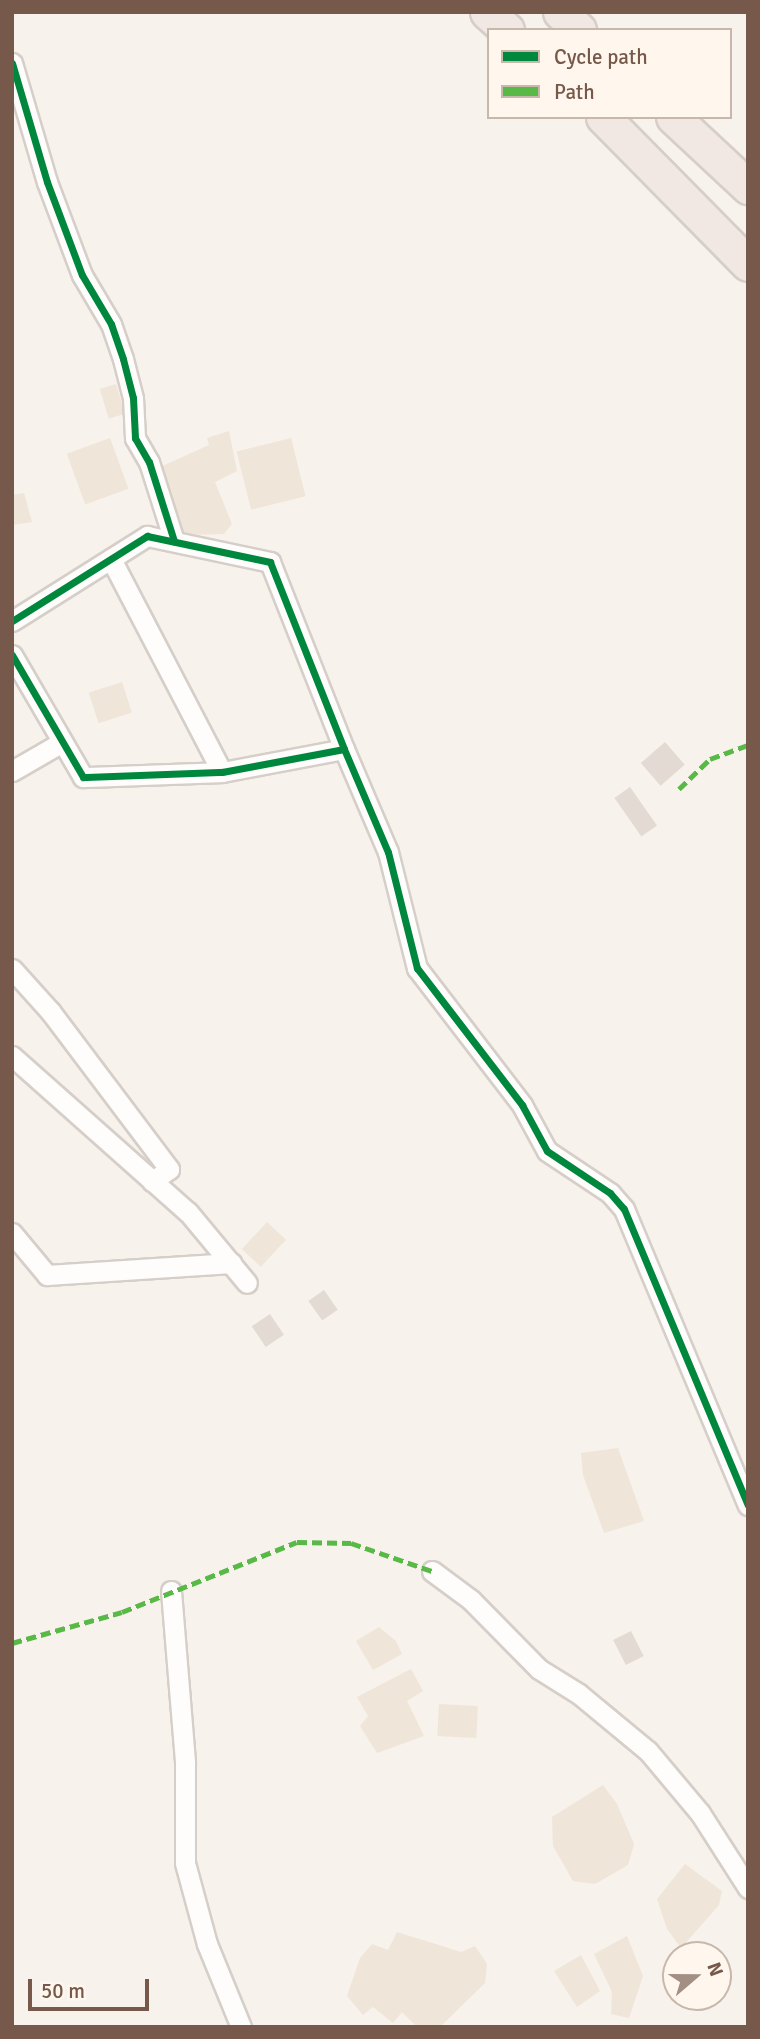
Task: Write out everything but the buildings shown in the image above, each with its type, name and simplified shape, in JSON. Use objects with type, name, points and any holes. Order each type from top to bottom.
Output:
[{"type":"highway","points":[[487,12],[504,28]]},
{"type":"highway","points":[[560,12],[577,28]]},
{"type":"highway","points":[[605,119],[748,264]]},
{"type":"highway","points":[[675,119],[748,187]]},
{"type":"street","points":[[12,63],[47,182],[82,275],[111,324],[123,359],[133,398],[132,429],[149,462],[174,541]]},
{"type":"street","points":[[12,621],[147,536],[270,562],[388,852],[417,968],[522,1105],[547,1151],[610,1193],[624,1209],[748,1505]]},
{"type":"street","points":[[111,559],[222,772]]},
{"type":"street","points":[[12,655],[83,777],[222,772],[344,749]]},
{"type":"street","points":[[12,771],[62,741]]},
{"type":"street","points":[[12,969],[169,1169],[152,1182]]},
{"type":"street","points":[[12,1056],[210,1234],[247,1283]]},
{"type":"street","points":[[12,1234],[47,1275],[232,1263]]},
{"type":"street","points":[[432,1571],[471,1600],[539,1669],[579,1694],[648,1751],[700,1813],[748,1888]]},
{"type":"street","points":[[172,1591],[186,1763],[185,1863],[207,1944],[241,2027]]},
{"type":"shaded area","points":[[116,384],[125,414],[109,419],[100,389]]},
{"type":"shaded area","points":[[229,431],[237,471],[215,482],[232,524],[224,534],[180,535],[158,468],[209,445],[207,438]]},
{"type":"shaded area","points":[[110,438],[128,489],[85,504],[67,454]]},
{"type":"shaded area","points":[[291,438],[306,496],[251,510],[237,452]]},
{"type":"shaded area","points":[[24,493],[32,522],[12,525],[12,495]]},
{"type":"shaded area","points":[[122,682],[132,712],[99,723],[89,693]]},
{"type":"shaded area","points":[[267,1222],[286,1240],[261,1267],[242,1249]]},
{"type":"shaded area","points":[[618,1448],[644,1521],[604,1533],[583,1475],[581,1453]]},
{"type":"shaded area","points":[[379,1627],[396,1641],[402,1654],[373,1670],[356,1641]]},
{"type":"shaded area","points":[[411,1669],[423,1691],[407,1701],[424,1736],[377,1753],[360,1726],[368,1716],[357,1697]]},
{"type":"shaded area","points":[[439,1704],[478,1706],[476,1738],[437,1736]]},
{"type":"shaded area","points":[[603,1785],[617,1804],[634,1844],[628,1865],[595,1884],[573,1881],[553,1846],[552,1817]]},
{"type":"shaded area","points":[[685,1864],[722,1891],[719,1905],[687,1941],[676,1941],[667,1929],[657,1899]]},
{"type":"shaded area","points":[[397,1932],[461,1952],[475,1946],[487,1964],[485,1983],[440,2027],[417,2027],[402,2012],[393,2023],[373,2007],[363,2015],[347,1996],[360,1958],[372,1944],[388,1950]]},
{"type":"shaded area","points":[[627,1936],[643,1976],[629,2018],[611,2014],[612,1992],[594,1954]]},
{"type":"shaded area","points":[[581,1955],[600,1991],[577,2007],[554,1971]]},
{"type":"marked path","points":[[679,789],[710,759],[748,745]]},
{"type":"marked path","points":[[12,1643],[122,1612],[297,1542],[351,1543],[432,1571]]},
{"type":"cycle path","points":[[12,63],[47,182],[82,275],[111,324],[123,359],[133,398],[135,438],[149,462],[174,541]]},
{"type":"cycle path","points":[[12,621],[147,536],[270,562],[344,749],[222,772],[83,777],[12,655]]},
{"type":"cycle path","points":[[344,749],[388,852],[417,968],[522,1105],[547,1151],[610,1193],[624,1209],[748,1505]]}]
